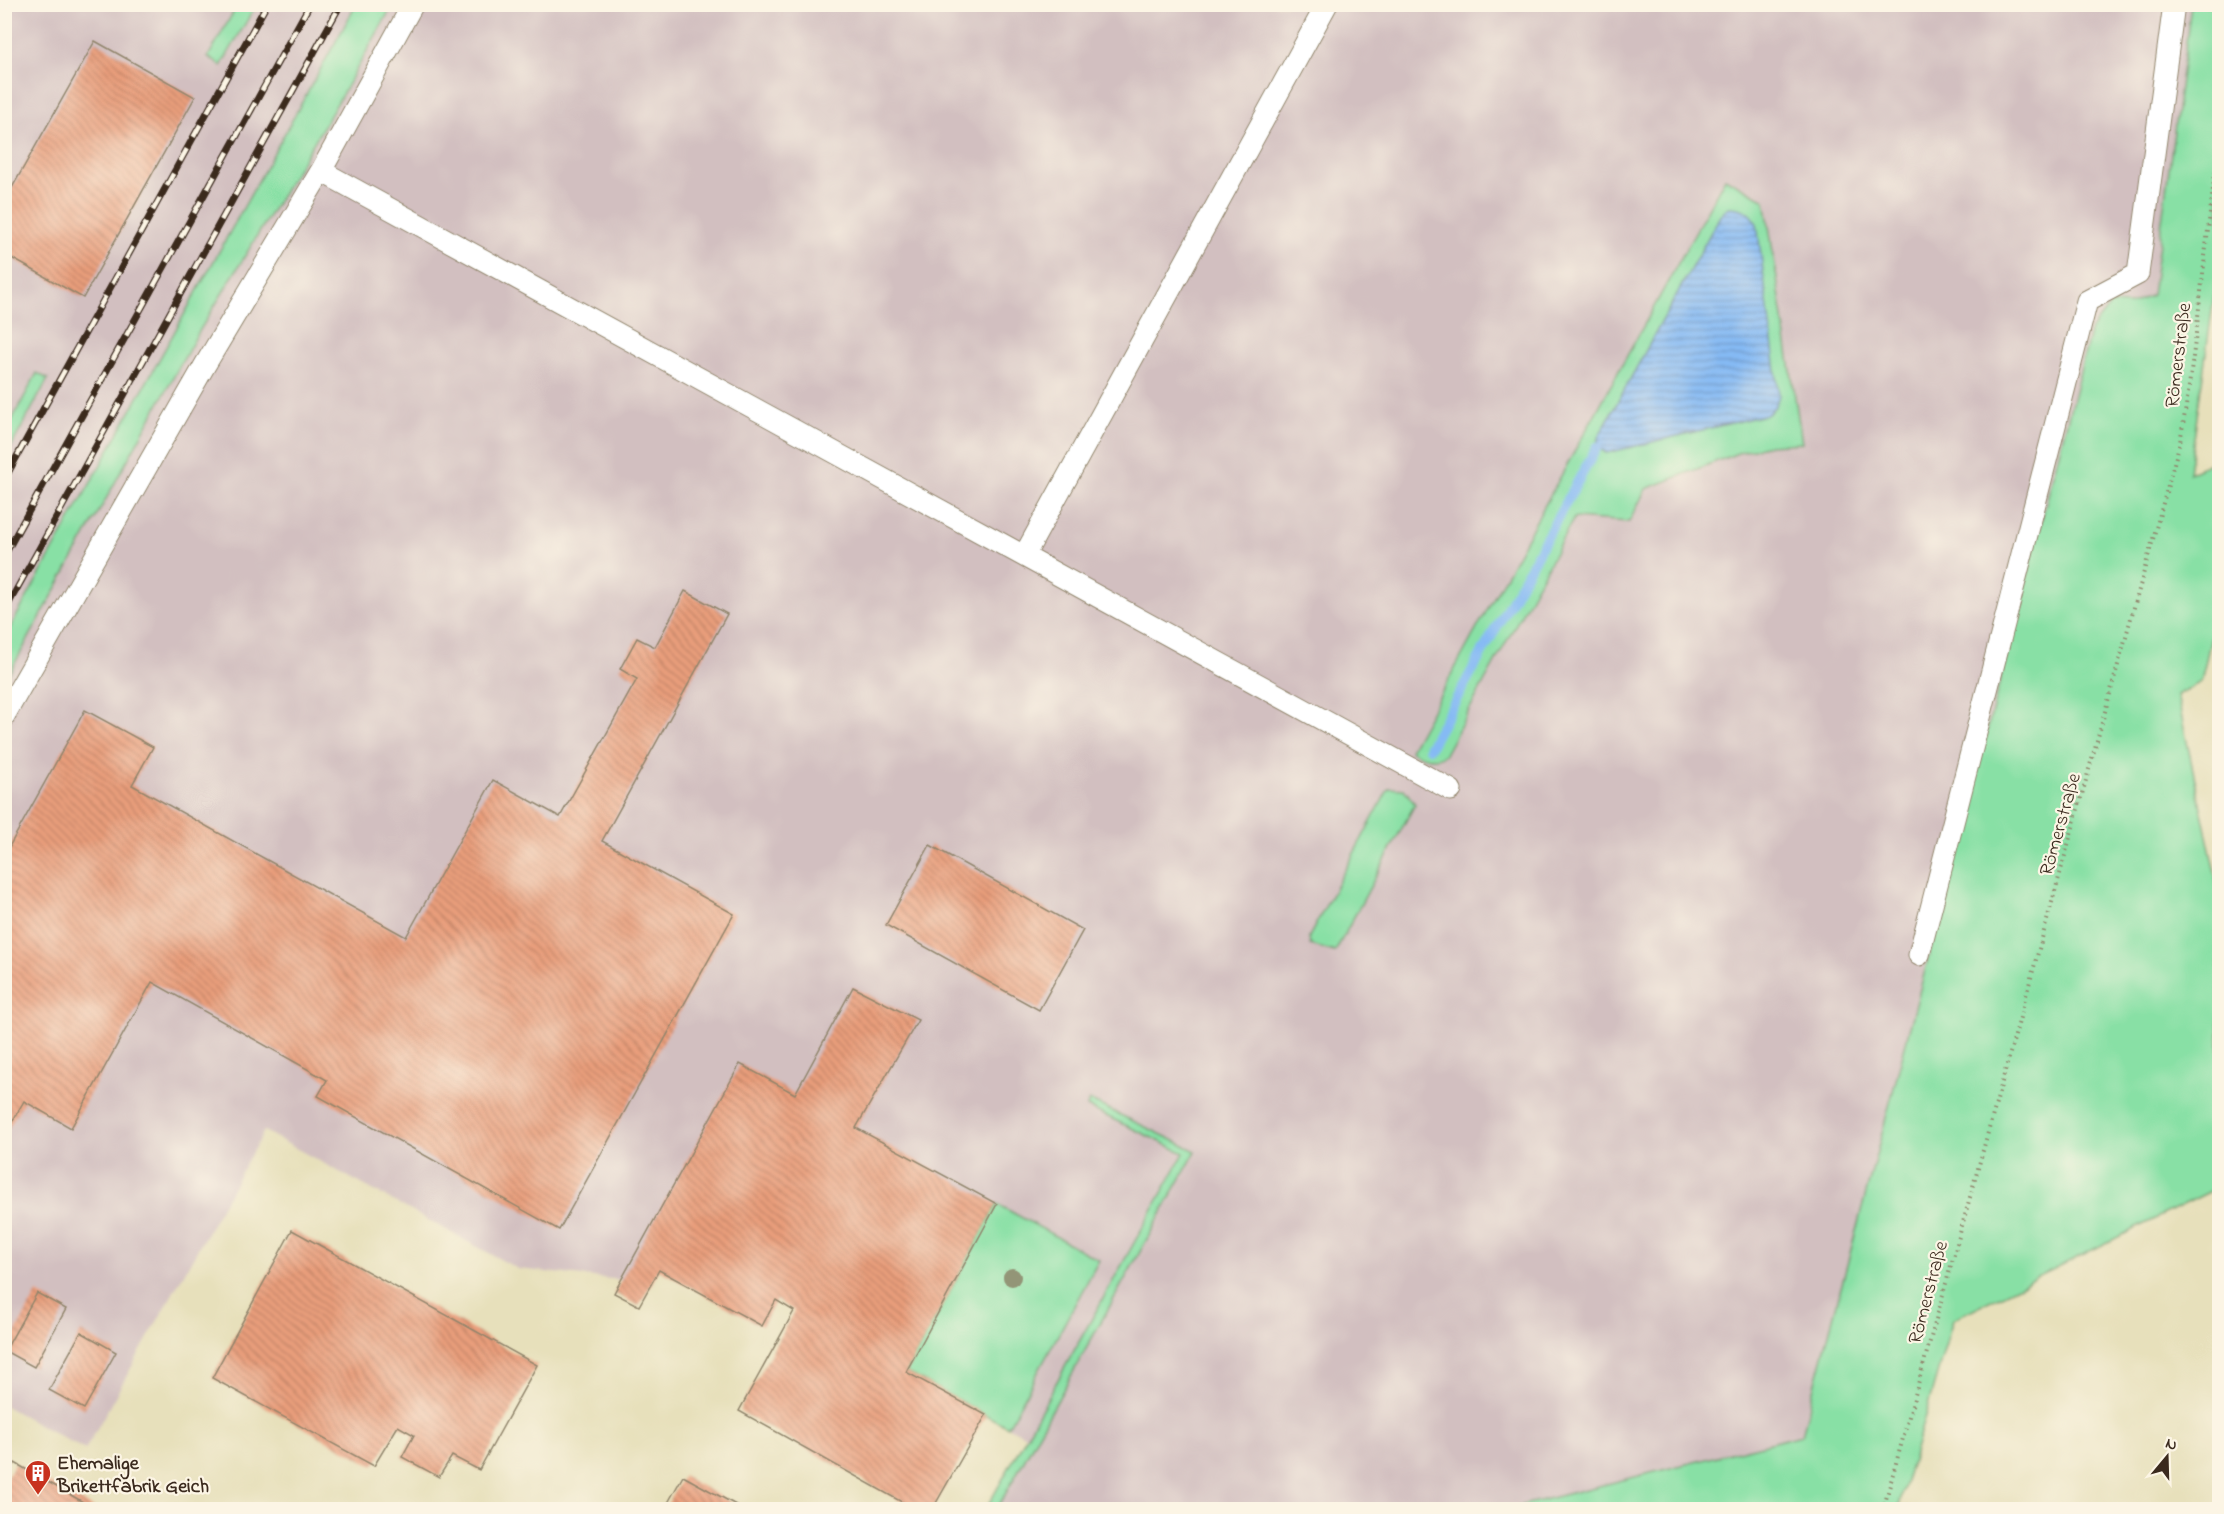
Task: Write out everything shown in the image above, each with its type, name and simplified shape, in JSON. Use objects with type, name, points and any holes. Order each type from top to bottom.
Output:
[{"type":"lane","points":[[4,716],[205,365],[321,171],[413,4]]},
{"type":"lane","points":[[1024,556],[1327,4]]},
{"type":"lane","points":[[1918,955],[2087,301],[2138,274],[2174,4]]},
{"type":"lane","points":[[321,171],[1451,790]]},
{"type":"path","name":"Römerstraße","points":[[1882,1509],[2180,442],[2189,390],[2207,226],[2220,137]]},
{"type":"shaded area","points":[[5,5],[2212,5],[2167,316],[1801,1510],[997,1509],[1035,1441],[776,1300],[762,1326],[659,1270],[639,1306],[614,1293],[621,1280],[518,1269],[264,1131],[85,1450],[5,1406]]},
{"type":"green space","points":[[238,4],[256,5],[221,66],[208,57]]},
{"type":"green space","points":[[356,5],[393,5],[331,114],[197,335],[5,681],[5,637]]},
{"type":"green space","points":[[2191,5],[2219,5],[2220,254],[2189,473],[2219,459],[2219,602],[2201,682],[2177,695],[2219,892],[2219,1187],[1953,1319],[1898,1509],[1503,1510],[1802,1435],[2091,329],[2111,304],[2130,305],[2152,295]]},
{"type":"green space","points":[[1725,178],[1765,200],[1802,443],[1769,445],[1738,453],[1646,489],[1629,522],[1574,518],[1445,754],[1437,758],[1428,758],[1410,750]],"holes":[[[1720,216],[1776,405],[1768,414],[1606,453],[1597,447],[1598,438]]]},
{"type":"green space","points":[[37,373],[48,379],[5,458],[5,433]]},
{"type":"green space","points":[[1389,788],[1404,789],[1415,804],[1335,952],[1310,945],[1309,937]]},
{"type":"green space","points":[[1089,1100],[1196,1151],[997,1509],[986,1509],[1184,1153],[1087,1107]]},
{"type":"green space","points":[[997,1204],[1099,1260],[1008,1427],[906,1372]]},
{"type":"water","points":[[1728,207],[1745,211],[1757,224],[1779,395],[1776,405],[1768,414],[1607,453],[1597,447],[1598,438],[1720,216]]},
{"type":"building","points":[[95,41],[195,97],[83,298],[8,256],[4,262],[4,202]]},
{"type":"building","points":[[685,591],[727,614],[602,841],[734,914],[559,1230],[318,1096],[327,1080],[152,982],[71,1128],[24,1101],[4,1136],[4,856],[85,710],[153,747],[132,785],[406,937],[493,780],[560,817],[637,679],[620,669],[637,638],[655,647]]},
{"type":"building","points":[[930,845],[1083,930],[1039,1010],[886,925]]},
{"type":"building","points":[[853,987],[918,1020],[856,1128],[997,1204],[906,1372],[986,1415],[932,1510],[916,1510],[739,1411],[794,1311],[776,1300],[762,1326],[659,1270],[639,1306],[614,1293],[740,1064],[795,1094]]},
{"type":"building","points":[[292,1230],[537,1365],[479,1470],[452,1456],[439,1477],[402,1457],[414,1435],[398,1426],[374,1466],[212,1378]]},
{"type":"building","points":[[37,1293],[66,1309],[34,1367],[5,1351]]},
{"type":"building","points":[[81,1332],[116,1352],[84,1409],[49,1390]]},
{"type":"building","name":"Ehemalige Brikettfabrik Geich","points":[[15,1463],[97,1510],[4,1510],[4,1482]]},
{"type":"building","points":[[683,1476],[745,1510],[664,1510]]},
{"type":"waterway","points":[[1429,748],[1597,447]]},
{"type":"railway","points":[[4,480],[267,4]]},
{"type":"railway","points":[[4,556],[310,4]]},
{"type":"railway","points":[[4,612],[341,4]]},
{"type":"place","name":"Ehemalige Brikettfabrik Geich","points":[[38,1496]]}]
